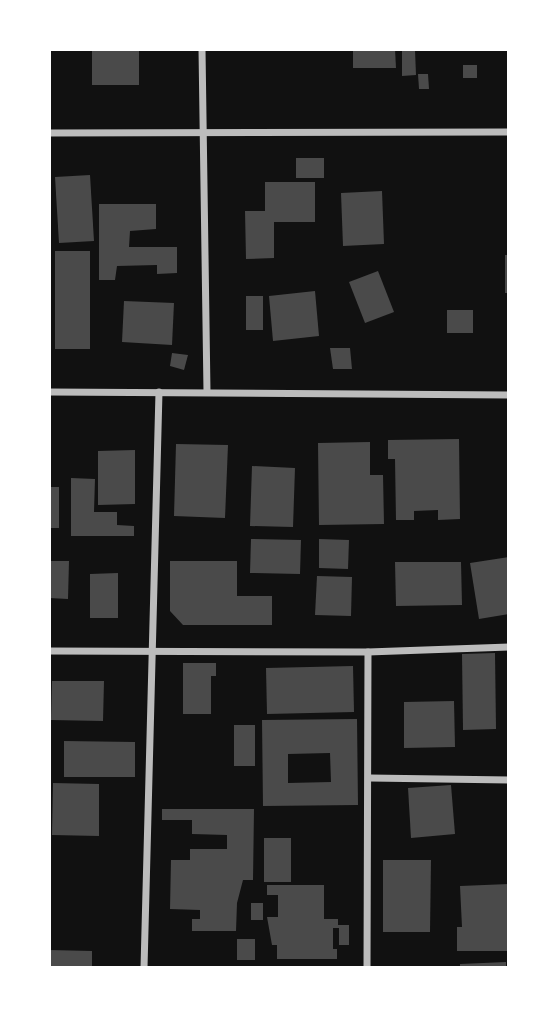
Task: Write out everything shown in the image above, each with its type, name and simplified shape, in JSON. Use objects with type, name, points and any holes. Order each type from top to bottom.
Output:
[{"type":"street","points":[[202,49],[207,393]]},
{"type":"street","points":[[49,133],[509,132]]},
{"type":"street","points":[[49,392],[509,395]]},
{"type":"street","points":[[145,968],[159,393]]},
{"type":"street","points":[[49,652],[368,652],[509,647]]},
{"type":"street","points":[[367,968],[370,778],[368,652]]},
{"type":"street","points":[[370,778],[509,780]]},
{"type":"building","points":[[92,49],[139,49],[139,85],[92,85]]},
{"type":"building","points":[[353,49],[395,49],[396,68],[353,68]]},
{"type":"building","points":[[402,50],[415,50],[416,75],[402,76]]},
{"type":"building","points":[[463,65],[477,65],[477,78],[463,78]]},
{"type":"building","points":[[418,74],[428,74],[429,89],[419,89]]},
{"type":"building","points":[[296,158],[324,158],[324,178],[296,178]]},
{"type":"building","points":[[90,175],[94,241],[59,243],[55,177]]},
{"type":"building","points":[[265,182],[315,182],[315,222],[274,222],[274,258],[246,259],[245,211],[265,211]]},
{"type":"building","points":[[382,191],[384,244],[343,246],[341,193]]},
{"type":"building","points":[[99,204],[156,204],[156,229],[130,231],[129,247],[177,247],[177,273],[157,274],[157,265],[117,266],[115,280],[99,280]]},
{"type":"building","points":[[55,251],[90,251],[90,349],[55,349]]},
{"type":"building","points":[[505,255],[509,255],[509,293],[505,293]]},
{"type":"building","points":[[378,271],[394,312],[365,323],[349,282]]},
{"type":"building","points":[[315,291],[319,336],[273,341],[269,296]]},
{"type":"building","points":[[246,296],[263,296],[263,330],[246,330]]},
{"type":"building","points":[[124,301],[174,303],[172,345],[122,342]]},
{"type":"building","points":[[447,310],[473,310],[473,333],[447,333]]},
{"type":"building","points":[[330,348],[350,348],[352,369],[333,369]]},
{"type":"building","points":[[172,353],[188,355],[184,370],[170,366]]},
{"type":"building","points":[[459,439],[460,519],[438,520],[438,510],[414,511],[414,520],[396,520],[395,459],[388,459],[388,440]]},
{"type":"building","points":[[370,442],[370,475],[383,475],[384,524],[319,525],[318,443]]},
{"type":"building","points":[[176,444],[228,445],[225,518],[174,516]]},
{"type":"building","points":[[135,450],[135,504],[98,505],[98,451]]},
{"type":"building","points":[[252,466],[295,468],[293,527],[250,526]]},
{"type":"building","points":[[71,478],[95,479],[94,512],[117,512],[117,525],[134,526],[134,536],[71,536]]},
{"type":"building","points":[[49,487],[59,487],[59,528],[49,528]]},
{"type":"building","points":[[251,539],[301,540],[300,574],[250,573]]},
{"type":"building","points":[[319,539],[349,540],[348,569],[319,568]]},
{"type":"building","points":[[509,557],[509,614],[479,619],[470,563]]},
{"type":"building","points":[[49,561],[69,561],[68,599],[49,598]]},
{"type":"building","points":[[170,561],[237,561],[237,596],[272,596],[272,625],[183,625],[170,611]]},
{"type":"building","points":[[395,562],[461,562],[462,605],[396,606]]},
{"type":"building","points":[[118,573],[118,618],[90,618],[90,574]]},
{"type":"building","points":[[317,576],[352,577],[351,616],[315,615]]},
{"type":"building","points":[[495,653],[496,729],[463,730],[462,654]]},
{"type":"building","points":[[183,663],[216,663],[216,676],[211,676],[211,714],[183,714]]},
{"type":"building","points":[[353,666],[354,712],[267,714],[266,668]]},
{"type":"building","points":[[52,681],[104,681],[103,721],[51,720]]},
{"type":"building","points":[[454,701],[455,747],[404,748],[404,702]]},
{"type":"building","points":[[357,719],[358,805],[263,806],[262,720]],"holes":[[[330,753],[331,782],[288,783],[288,754]]]},
{"type":"building","points":[[234,725],[255,725],[255,766],[234,766]]},
{"type":"building","points":[[64,741],[135,742],[135,777],[64,777]]},
{"type":"building","points":[[53,783],[99,784],[99,836],[52,835]]},
{"type":"building","points":[[451,785],[455,834],[411,838],[408,788]]},
{"type":"building","points":[[162,809],[254,809],[253,880],[243,880],[237,903],[236,931],[192,931],[192,919],[200,919],[200,910],[170,909],[171,860],[190,860],[190,849],[227,849],[227,835],[192,834],[192,820],[162,820]]},
{"type":"building","points":[[264,838],[291,838],[291,882],[264,882]]},
{"type":"building","points":[[383,860],[431,860],[430,932],[383,932]]},
{"type":"building","points":[[509,884],[509,951],[457,951],[457,927],[462,927],[460,886]]},
{"type":"building","points":[[267,885],[324,885],[324,919],[338,919],[338,925],[349,925],[349,945],[339,945],[339,928],[333,928],[333,949],[337,949],[337,959],[277,959],[277,945],[272,945],[267,917],[278,917],[278,895],[267,895]]},
{"type":"building","points":[[251,903],[263,903],[263,920],[251,920]]},
{"type":"building","points":[[237,939],[255,939],[255,960],[237,960]]},
{"type":"building","points":[[49,950],[92,951],[92,968],[49,968]]},
{"type":"building","points":[[506,962],[506,968],[460,968],[460,964]]}]
